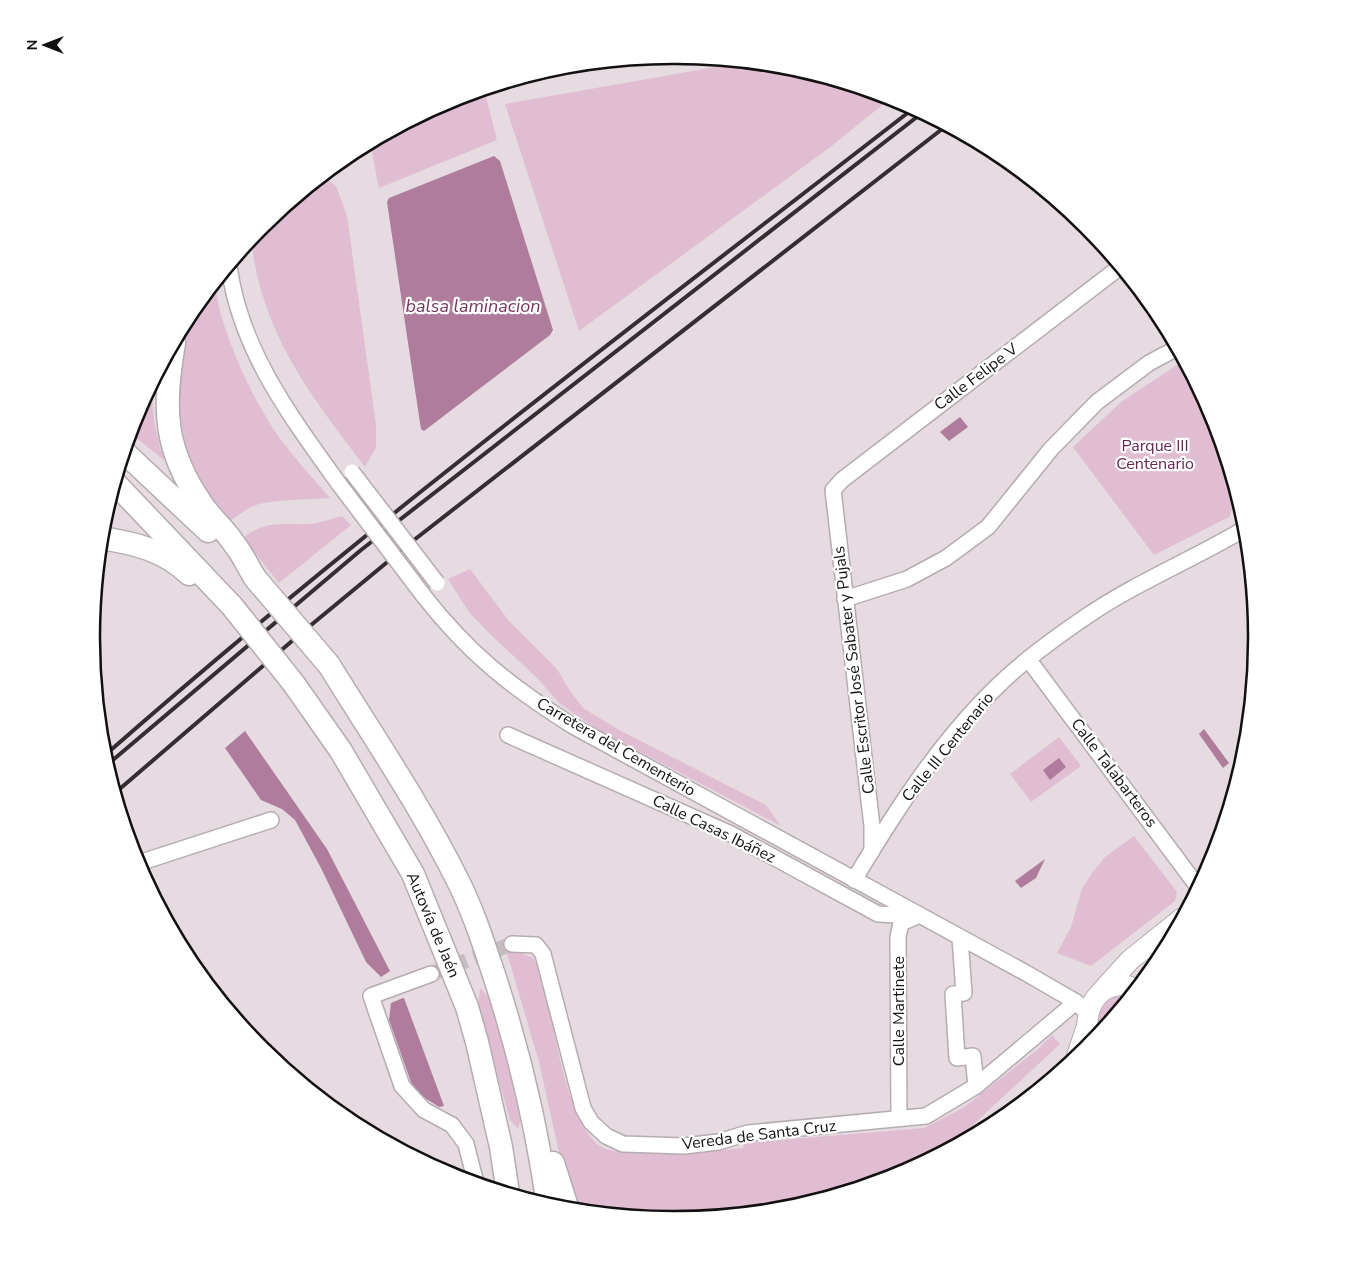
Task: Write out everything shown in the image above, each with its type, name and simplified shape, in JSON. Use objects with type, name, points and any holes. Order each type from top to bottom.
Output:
[{"type":"highway","points":[[172,360],[166,410],[174,452],[188,484],[204,508],[235,545],[255,578]]},
{"type":"highway","points":[[130,457],[198,521],[255,578],[329,665],[420,812],[462,889],[483,942],[565,1200]]},
{"type":"highway","name":"Autovía de Jaén","points":[[120,488],[232,606],[294,684],[341,751],[413,874],[467,1007],[501,1147],[507,1186]]},
{"type":"highway","points":[[109,540],[150,548],[184,569],[213,596],[232,606]]},
{"type":"highway","points":[[516,1042],[540,1146],[547,1197]]},
{"type":"main road","points":[[1081,1042],[1093,1001],[1130,960],[1167,930]]},
{"type":"main road","points":[[1101,992],[1122,986],[1129,987]]},
{"type":"street","name":"Calle Felipe V","points":[[833,490],[842,480],[1115,271]]},
{"type":"street","name":"Carretera del Cementerio","points":[[230,274],[243,325],[264,372],[298,428],[450,629],[481,661],[536,703],[573,726],[798,848]]},
{"type":"street","points":[[845,598],[908,579],[946,558],[988,527],[1051,449],[1097,402],[1149,363],[1171,351]]},
{"type":"street","points":[[352,472],[437,583]]},
{"type":"street","name":"Calle Escritor José Sabater y Pujals","points":[[833,490],[872,826],[872,851]]},
{"type":"street","name":"Calle III Centenario","points":[[854,880],[915,783],[965,721],[1006,678],[1028,659],[1087,616],[1160,573],[1210,550],[1238,533]]},
{"type":"street","name":"Calle Talabarteros","points":[[1028,659],[1193,881]]},
{"type":"street","name":"Calle Casas Ibáñez","points":[[508,735],[731,834],[878,914],[919,916]]},
{"type":"street","points":[[146,861],[271,820]]},
{"type":"street","name":"Calle Casas Ibáñez","points":[[798,848],[960,938],[1086,1021]]},
{"type":"street","name":"Calle Martinete","points":[[899,1118],[898,937],[901,923],[919,916]]},
{"type":"street","points":[[960,938],[964,993],[953,994],[957,1058],[973,1056],[976,1086]]},
{"type":"street","name":"Vereda de Santa Cruz","points":[[512,944],[536,945],[543,954],[583,1108],[591,1122],[606,1136],[623,1144],[702,1145],[748,1133],[926,1116],[1086,1021]]},
{"type":"street","points":[[431,974],[371,996],[402,1086],[424,1110],[452,1125],[466,1144],[474,1175]]},
{"type":"green space","points":[[721,66],[786,75],[822,83],[884,103],[829,148],[579,331],[505,104]]},
{"type":"green space","points":[[486,96],[497,140],[379,188],[371,150],[420,123],[454,107]]},
{"type":"green space","points":[[328,180],[336,186],[347,216],[376,425],[376,447],[365,467],[325,414],[291,361],[277,334],[257,273],[253,249],[296,206],[325,182]]},
{"type":"green space","points":[[217,291],[230,341],[258,404],[285,445],[330,498],[258,504],[230,521],[212,503],[183,449],[178,420],[178,364],[181,344]]},
{"type":"green space","name":"Parque III Centenario","points":[[1178,364],[1204,418],[1217,453],[1232,510],[1229,517],[1154,555],[1073,447],[1121,402]]},
{"type":"green space","points":[[153,398],[154,423],[165,461],[136,438]]},
{"type":"green space","points":[[342,516],[351,525],[279,583],[243,538],[259,528],[267,526],[319,523]]},
{"type":"green space","points":[[470,569],[509,621],[557,669],[583,708],[621,731],[766,805],[781,826],[597,729],[559,703],[538,679],[469,612],[448,579]]},
{"type":"green space","points":[[1059,737],[1081,766],[1031,802],[1010,774]]},
{"type":"green space","points":[[1134,836],[1177,892],[1175,901],[1091,966],[1057,953],[1071,927],[1082,889],[1092,873],[1105,857]]},
{"type":"green space","points":[[518,952],[533,958],[543,971],[556,1041],[571,1096],[580,1120],[592,1139],[606,1149],[615,1151],[694,1152],[743,1148],[744,1143],[924,1128],[963,1108],[1037,1050],[1052,1035],[1060,1044],[967,1130],[894,1168],[858,1181],[786,1200],[712,1210],[636,1210],[573,1202],[564,1175],[539,1062],[507,953]]},
{"type":"green space","points":[[480,988],[494,1002],[523,1109],[518,1129],[510,1120],[478,1006]]},
{"type":"green space","points":[[1115,994],[1123,995],[1098,1024],[1098,1010]]},
{"type":"water","name":"balsa laminacion","points":[[494,156],[500,161],[553,330],[550,335],[424,431],[421,429],[420,423],[387,202],[389,198]]},
{"type":"water","points":[[960,417],[968,427],[949,441],[940,432]]},
{"type":"water","points":[[1204,729],[1229,763],[1223,768],[1199,734]]},
{"type":"water","points":[[245,731],[327,849],[390,971],[381,977],[366,962],[321,868],[295,820],[282,809],[261,800],[225,748]]},
{"type":"water","points":[[1059,758],[1066,767],[1050,780],[1043,770]]},
{"type":"water","points":[[1045,859],[1036,878],[1021,888],[1015,881]]},
{"type":"water","points":[[404,998],[444,1106],[439,1107],[422,1096],[412,1085],[389,1020],[391,1003]]},
{"type":"tunnel","points":[[431,974],[512,944]]},
{"type":"railway","points":[[111,750],[301,588],[402,507],[606,346],[907,113]]},
{"type":"railway","points":[[114,759],[361,550],[916,117]]},
{"type":"railway","points":[[121,788],[299,635],[414,540],[941,130]]}]
